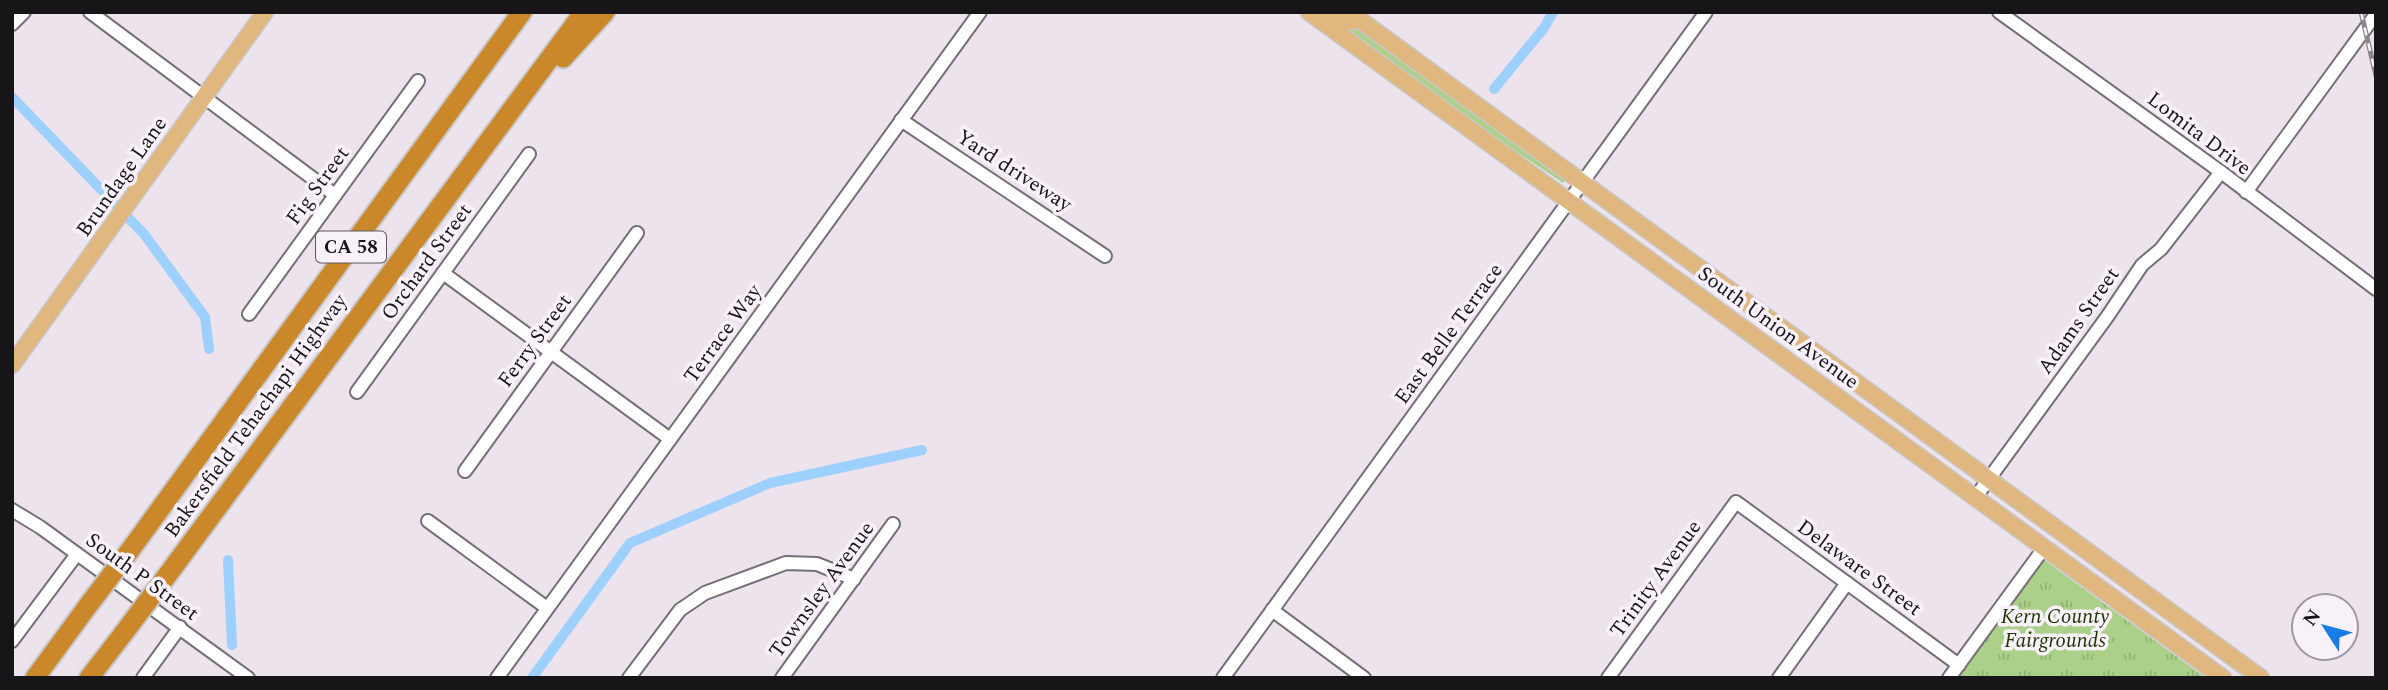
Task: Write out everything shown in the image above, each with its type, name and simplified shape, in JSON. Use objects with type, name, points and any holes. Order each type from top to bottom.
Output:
[{"type":"highway","points":[[457,101],[512,12]]},
{"type":"highway","name":"Bakersfield Tehachapi Highway","points":[[35,678],[522,12]]},
{"type":"highway","name":"Bakersfield Tehachapi Highway","points":[[89,678],[584,12]]},
{"type":"highway","points":[[492,135],[605,12]]},
{"type":"main road","name":"Brundage Lane","points":[[12,365],[265,12]]},
{"type":"main road","name":"South Union Avenue","points":[[1309,12],[2223,678]]},
{"type":"main road","points":[[1328,12],[1341,21],[1357,15]]},
{"type":"main road","name":"South Union Avenue","points":[[1357,15],[1582,183],[2261,678]]},
{"type":"street","points":[[12,24],[24,12]]},
{"type":"street","points":[[90,12],[335,195]]},
{"type":"street","name":"Terrace Way","points":[[497,678],[980,12]]},
{"type":"street","name":"East Belle Terrace","points":[[1223,678],[1706,12]]},
{"type":"street","name":"Lomita Drive","points":[[1999,12],[2221,172],[2376,289]]},
{"type":"street","points":[[2246,192],[2376,14]]},
{"type":"street","name":"Fig Street","points":[[249,314],[418,81]]},
{"type":"street","name":"Yard driveway","points":[[901,120],[1105,256]]},
{"type":"street","name":"Orchard Street","points":[[357,392],[529,155]]},
{"type":"street","name":"Adams Street","points":[[1975,498],[2142,265],[2161,249],[2221,172]]},
{"type":"street","name":"Ferry Street","points":[[465,471],[637,233]]},
{"type":"street","points":[[443,273],[670,439]]},
{"type":"street","name":"Delaware Street","points":[[1736,502],[1959,665]]},
{"type":"street","name":"Trinity Avenue","points":[[1608,678],[1736,502]]},
{"type":"street","name":"South P Street","points":[[12,510],[180,627],[248,678]]},
{"type":"street","points":[[428,521],[547,608]]},
{"type":"street","name":"Townsley Avenue","points":[[782,678],[893,524]]},
{"type":"street","points":[[1949,678],[2044,548]]},
{"type":"street","points":[[12,640],[76,554]]},
{"type":"street","points":[[629,678],[680,610],[705,593],[786,564],[817,564],[854,579]]},
{"type":"street","points":[[1779,678],[1847,583]]},
{"type":"street","points":[[1272,610],[1364,678]]},
{"type":"street","points":[[143,678],[180,627]]},
{"type":"green space","points":[[1330,18],[1351,29],[1358,29],[1565,181],[1563,183],[1478,126]]},
{"type":"green space","name":"Kern County Fairgrounds","points":[[2043,559],[2206,678],[1959,678]]},
{"type":"waterway","points":[[1494,89],[1544,28],[1553,12]]},
{"type":"waterway","points":[[12,97],[144,234],[205,317],[209,349]]},
{"type":"waterway","points":[[532,678],[630,543],[770,483],[922,450]]},
{"type":"waterway","points":[[228,560],[232,645]]},
{"type":"railway","points":[[2361,12],[2376,76]]}]
